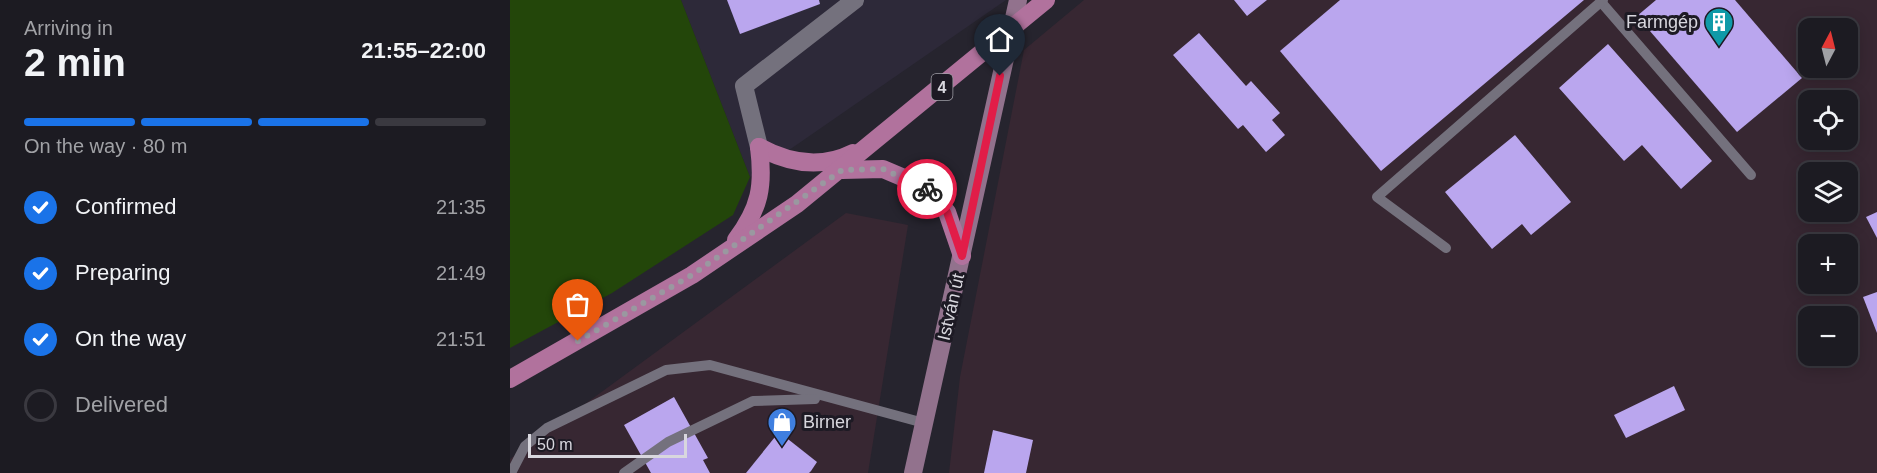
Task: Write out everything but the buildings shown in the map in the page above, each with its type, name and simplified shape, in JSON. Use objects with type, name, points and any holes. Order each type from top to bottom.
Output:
[{"type":"main road","name":"4","points":[[510,379],[692,275],[728,251],[842,170],[1046,0]]},
{"type":"main road","points":[[728,251],[745,228],[761,195],[759,147],[792,162],[818,163],[838,160],[874,143]]},
{"type":"main road","points":[[842,170],[883,169],[923,186],[947,212],[962,256]]},
{"type":"street","points":[[759,147],[744,86],[838,6],[855,0]]},
{"type":"street","name":"István út","points":[[913,473],[1018,0]]},
{"type":"lane","points":[[1446,248],[1377,197],[1602,1],[1751,175]]},
{"type":"lane","points":[[511,473],[525,446],[547,428],[666,370],[710,365],[924,423]]},
{"type":"lane","points":[[624,473],[668,442],[753,401],[802,398],[837,401]]},
{"type":"shaded area","points":[[681,0],[1006,0],[750,177]]},
{"type":"shaded area","points":[[1084,0],[1877,0],[1877,473],[949,473],[960,377],[1024,50]]},
{"type":"shaded area","points":[[846,213],[908,225],[868,473],[510,473],[510,459]]},
{"type":"green space","points":[[510,0],[681,0],[750,177],[733,215],[612,293],[510,348]]},
{"type":"way so far","points":[[578,341],[692,275],[797,204],[842,170],[883,169],[927,189]]},
{"type":"place","name":"Farmgép","points":[[1719,48]]},
{"type":"place","name":"Birner","points":[[782,448]]},
{"type":"route","points":[[927,189],[947,212],[962,256],[1000,76]]}]
